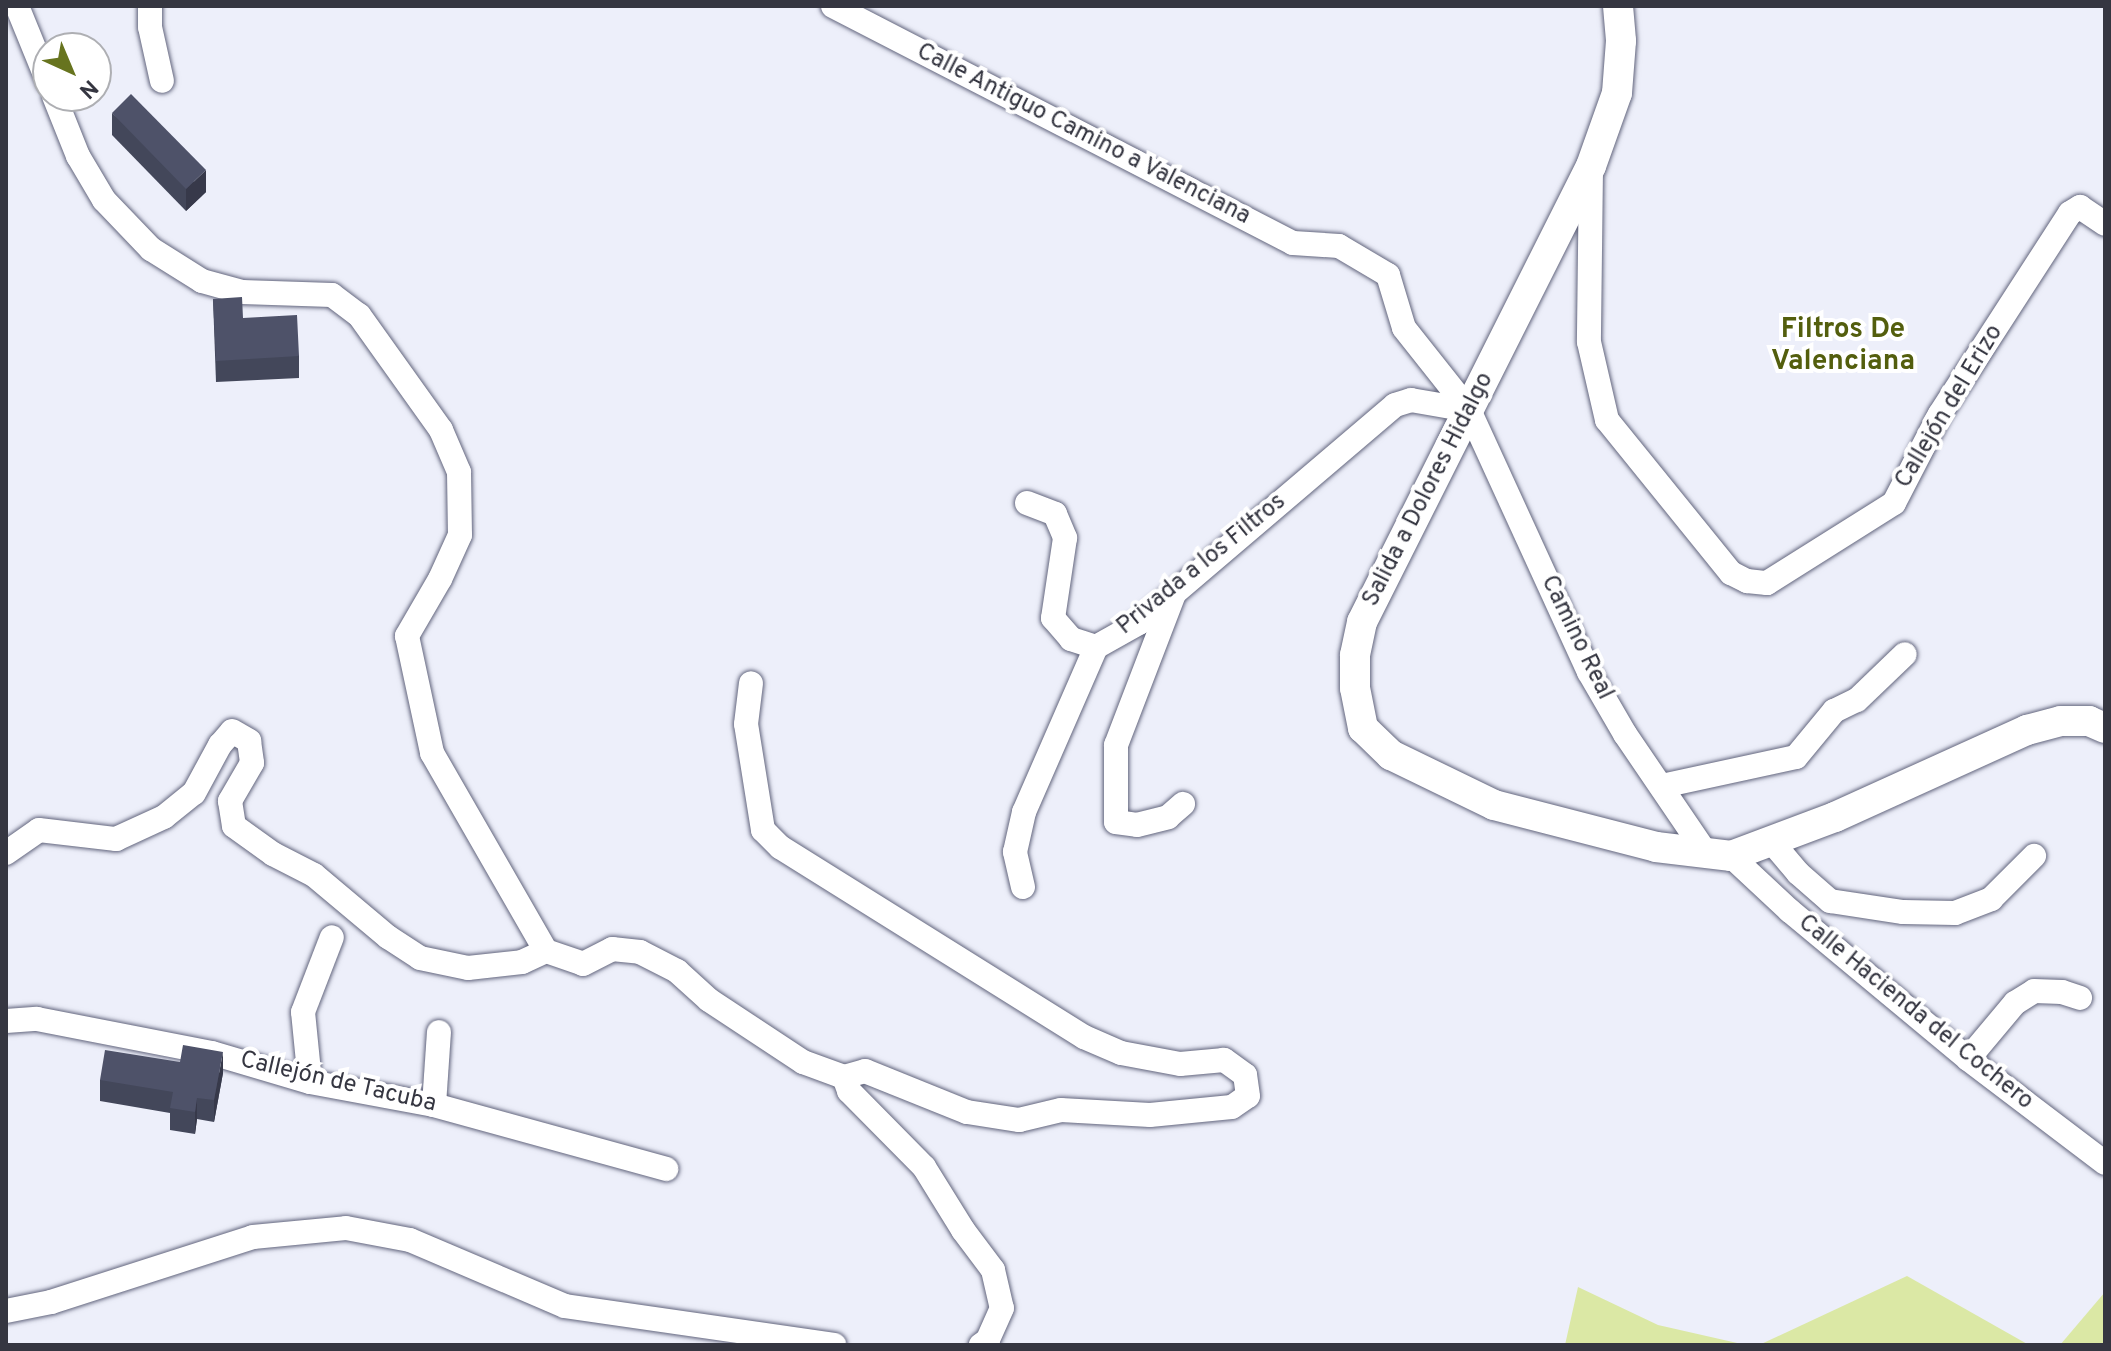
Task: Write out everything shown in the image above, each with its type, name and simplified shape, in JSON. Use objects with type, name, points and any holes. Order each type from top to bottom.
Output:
[{"type":"main road","name":"Salida a Dolores Hidalgo","points":[[1618,6],[1621,41],[1617,93],[1591,166],[1362,622],[1355,655],[1355,688],[1363,728],[1391,755],[1494,805],[1656,847],[1718,855],[1771,841],[1835,817],[2027,730],[2061,721],[2089,721],[2105,728]]},
{"type":"street","points":[[17,6],[32,43]]},
{"type":"street","points":[[150,6],[150,27],[162,81]]},
{"type":"street","name":"Calle Antiguo Camino a Valenciana","points":[[833,6],[1293,243],[1339,246],[1388,275],[1404,328],[1469,410]]},
{"type":"street","points":[[60,112],[78,156],[104,200],[151,249],[202,281],[242,292],[332,295],[359,315],[441,430],[459,472],[460,535],[440,579],[407,636],[432,753],[546,951],[583,964],[612,949],[640,952],[677,971],[709,1000],[803,1062],[844,1077],[865,1071],[967,1112],[1019,1120],[1061,1110],[1150,1115],[1232,1107],[1248,1096],[1245,1075],[1224,1060],[1180,1064],[1121,1053],[1084,1037],[780,847],[763,830],[746,724],[751,683]]},
{"type":"street","name":"Callejón del Erizo","points":[[1591,166],[1589,342],[1607,420],[1731,573],[1747,581],[1767,583],[1894,503],[1940,414],[2070,213],[2080,207],[2105,224]]},
{"type":"street","name":"Privada a los Filtros","points":[[1027,503],[1055,514],[1065,538],[1053,618],[1071,639],[1096,647],[1139,623],[1395,405],[1411,400],[1469,410]]},
{"type":"street","name":"Camino Real","points":[[1469,410],[1589,672],[1625,734],[1718,855]]},
{"type":"street","points":[[1175,591],[1116,745],[1116,822],[1137,825],[1168,817],[1183,804]]},
{"type":"street","points":[[1023,887],[1015,852],[1024,812],[1096,647]]},
{"type":"street","points":[[1662,786],[1796,757],[1834,711],[1857,700],[1905,654]]},
{"type":"street","points":[[6,853],[39,830],[116,839],[164,817],[194,793],[220,745],[232,731],[249,741],[252,763],[230,801],[234,826],[273,854],[314,875],[388,937],[420,958],[468,968],[522,962],[546,951]]},
{"type":"street","points":[[1771,841],[1798,873],[1830,901],[1903,912],[1955,913],[1991,899],[2034,856]]},
{"type":"street","name":"Calle Hacienda del Cochero","points":[[1718,855],[1968,1059],[2105,1163]]},
{"type":"street","points":[[310,1082],[303,1012],[332,937]]},
{"type":"street","points":[[1968,1059],[2015,1003],[2034,991],[2062,992],[2080,998]]},
{"type":"street","name":"Callejón de Tacuba","points":[[6,1021],[37,1019],[197,1050],[310,1082],[434,1105],[666,1169]]},
{"type":"street","points":[[434,1105],[439,1032]]},
{"type":"street","points":[[844,1077],[849,1091],[924,1167],[963,1230],[993,1270],[1002,1308],[988,1340],[981,1345]]},
{"type":"street","points":[[6,1311],[51,1302],[253,1237],[346,1228],[410,1240],[565,1306],[834,1345]]},
{"type":"green space","points":[[1907,1276],[2029,1345],[1759,1345]]},
{"type":"green space","points":[[1578,1287],[1658,1325],[1746,1345],[1565,1345]]},
{"type":"green space","points":[[2105,1292],[2105,1345],[2060,1345]]},
{"type":"building","points":[[131,94],[206,170],[186,189],[112,113]]},
{"type":"building","points":[[242,297],[243,318],[297,315],[299,356],[216,361],[213,299]]},
{"type":"building","points":[[183,1045],[223,1052],[214,1100],[197,1098],[195,1112],[170,1108],[173,1092],[100,1080],[105,1050],[180,1062]]},
{"type":"district","name":"Filtros De Valenciana","points":[[1843,346]]}]
